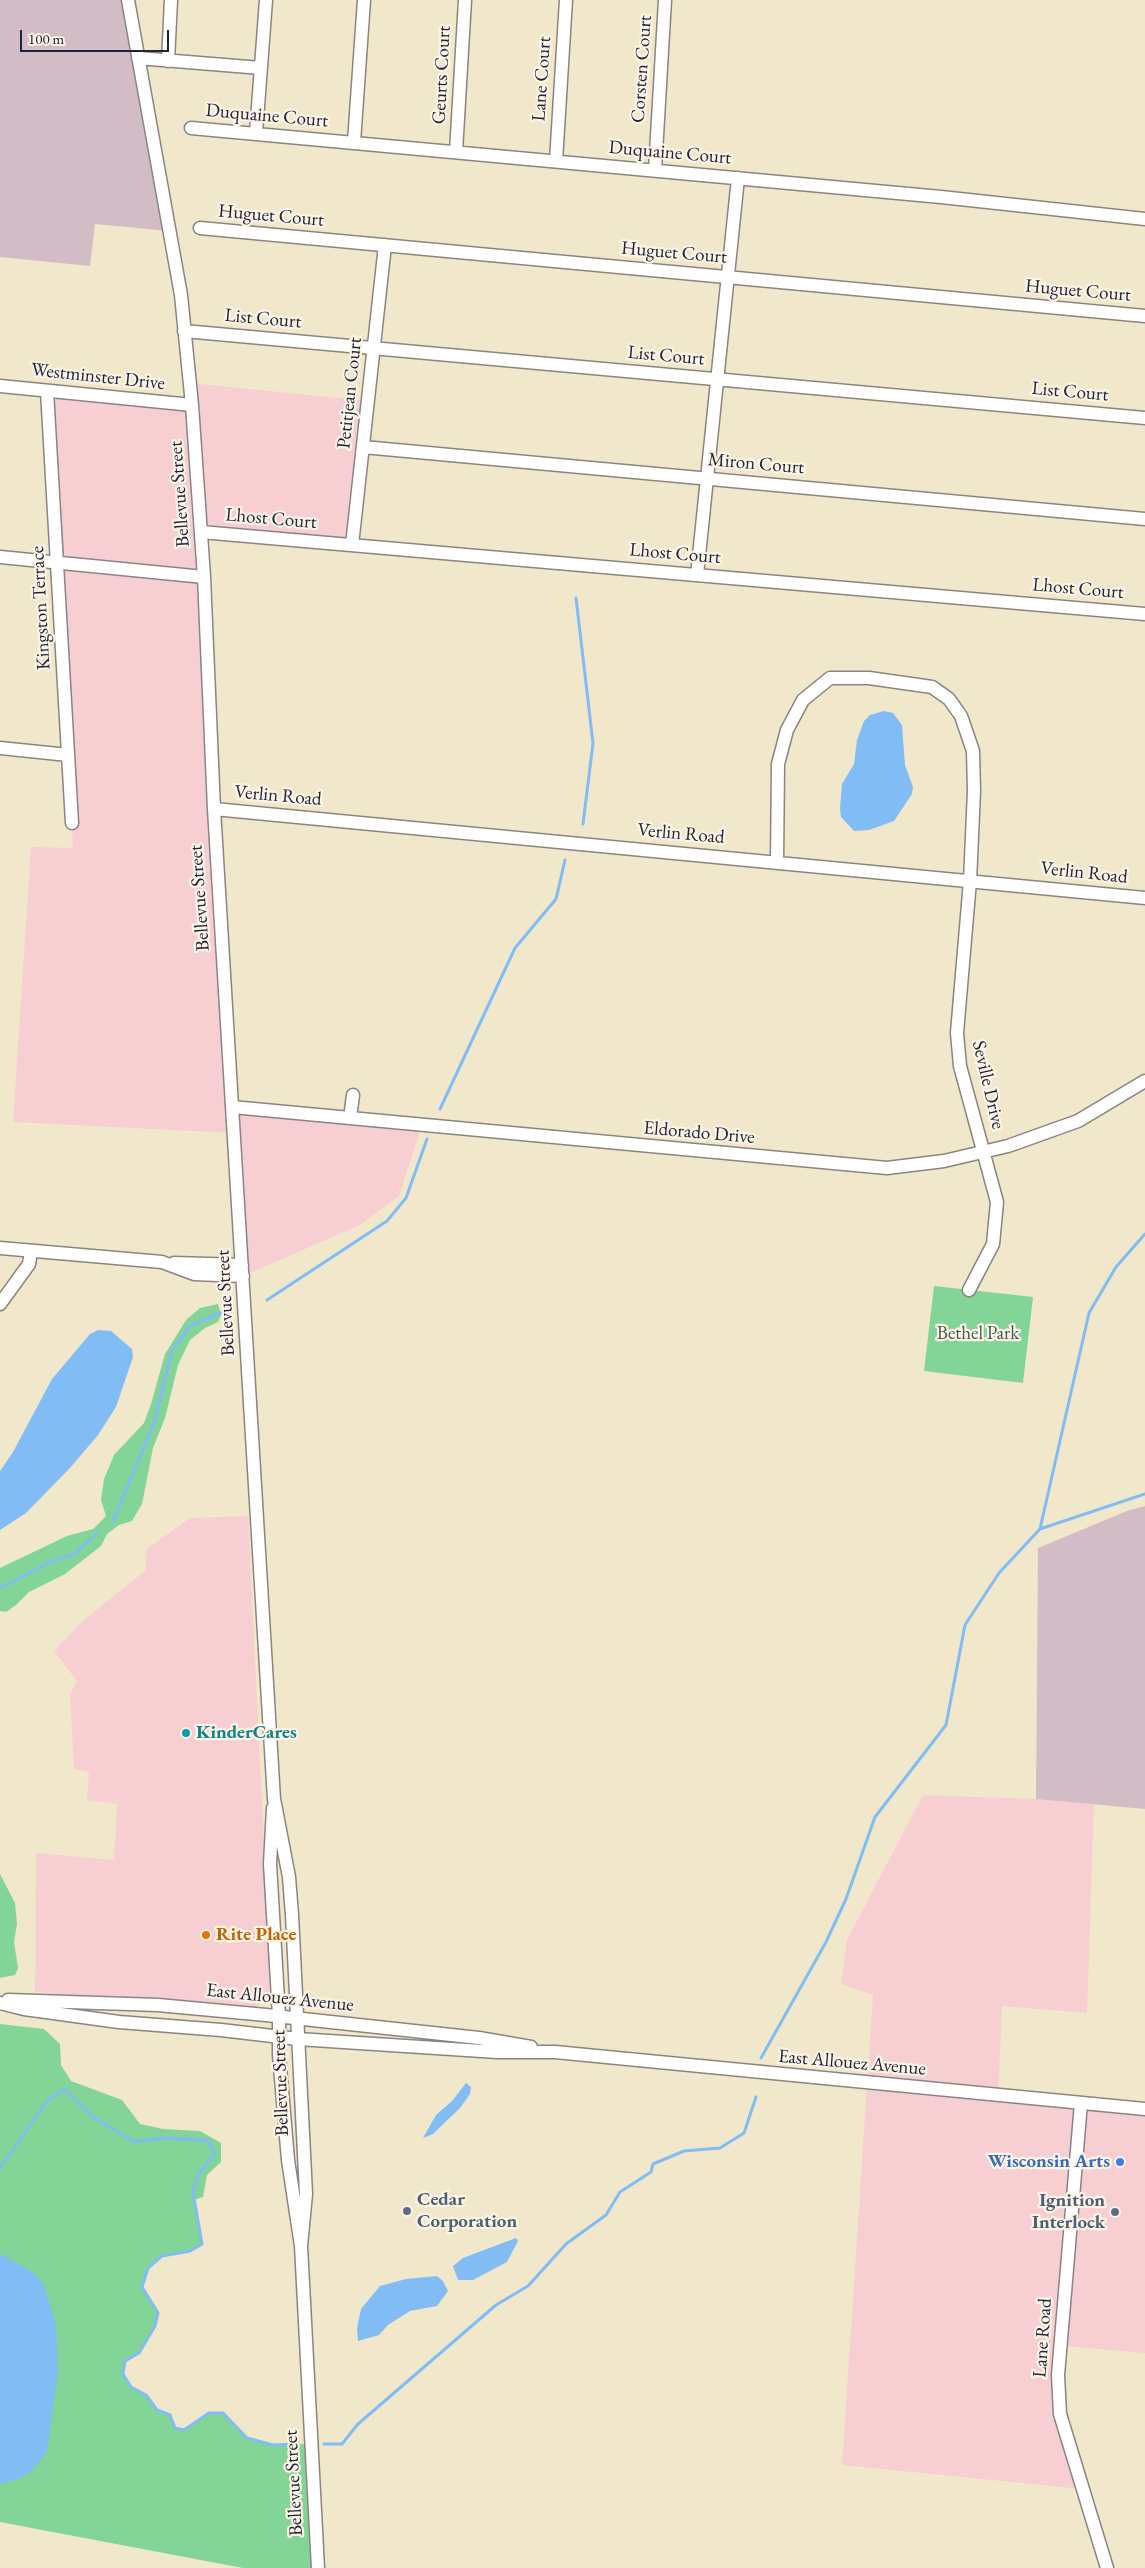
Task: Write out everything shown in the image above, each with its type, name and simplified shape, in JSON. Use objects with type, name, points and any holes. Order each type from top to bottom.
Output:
[{"type":"street","name":"Bellevue Street","points":[[128,0],[181,295],[192,405],[204,577],[214,809],[274,1799],[289,1877],[298,2018],[306,2194],[301,2246]]},
{"type":"street","points":[[168,61],[172,0]]},
{"type":"street","points":[[256,133],[266,0]]},
{"type":"street","points":[[354,142],[364,0]]},
{"type":"street","name":"Geurts Court","points":[[456,152],[465,0]]},
{"type":"street","name":"Lane Court","points":[[556,161],[566,0]]},
{"type":"street","name":"Corsten Court","points":[[655,170],[665,0]]},
{"type":"street","points":[[138,58],[261,68]]},
{"type":"street","name":"Duquaine Court","points":[[191,128],[655,170],[1145,219]]},
{"type":"street","points":[[697,575],[738,178]]},
{"type":"street","name":"Huguet Court","points":[[200,228],[1145,316]]},
{"type":"street","name":"Petitjean Court","points":[[352,545],[385,245]]},
{"type":"street","name":"List Court","points":[[184,331],[1145,418]]},
{"type":"street","name":"Westminster Drive","points":[[0,386],[192,405]]},
{"type":"street","name":"Kingston Terrace","points":[[47,391],[72,823]]},
{"type":"street","name":"Miron Court","points":[[363,447],[1145,519]]},
{"type":"street","name":"Lhost Court","points":[[201,532],[1145,614]]},
{"type":"street","points":[[0,557],[204,577]]},
{"type":"street","name":"Seville Drive","points":[[777,862],[778,764],[788,730],[803,700],[830,678],[869,678],[901,681],[932,687],[950,699],[961,716],[973,752],[974,818],[957,1033],[960,1066],[997,1202],[993,1244],[970,1290]]},
{"type":"street","points":[[0,748],[68,755]]},
{"type":"street","name":"Verlin Road","points":[[214,809],[1145,898]]},
{"type":"street","name":"Eldorado Drive","points":[[232,1107],[887,1168],[944,1161],[1008,1146],[1078,1121],[1145,1081]]},
{"type":"street","points":[[350,1118],[353,1095]]},
{"type":"street","points":[[0,1248],[162,1262],[194,1274],[243,1271]]},
{"type":"street","points":[[0,1304],[29,1264],[31,1251]]},
{"type":"street","name":"Bellevue Street","points":[[274,1799],[270,1826],[270,1864],[279,2037],[288,2160],[301,2246],[318,2568]]},
{"type":"street","name":"East Allouez Avenue","points":[[0,2002],[39,2000],[150,2005],[279,2016],[479,2038],[555,2052],[1145,2109]]},
{"type":"street","name":"East Allouez Avenue","points":[[0,2002],[24,2009],[118,2022],[298,2039],[497,2052],[555,2052]]},
{"type":"street","name":"Lane Road","points":[[1081,2103],[1058,2375],[1060,2414],[1107,2568]]},
{"type":"shaded area","points":[[0,0],[128,0],[169,231],[95,224],[90,266],[0,257]]},
{"type":"shaded area","points":[[190,383],[368,401],[352,545],[202,532],[232,1106],[422,1125],[399,1196],[360,1225],[243,1276],[234,1133],[13,1122],[31,847],[73,848],[47,391],[192,405]]},
{"type":"shaded area","points":[[1145,1506],[1145,1809],[1036,1799],[1038,1548],[1127,1511]]},
{"type":"shaded area","points":[[248,1516],[271,1987],[264,2002],[251,2010],[35,1992],[36,1853],[114,1860],[117,1804],[87,1800],[89,1772],[74,1769],[70,1694],[77,1681],[54,1651],[84,1620],[145,1571],[147,1549],[190,1518]]},
{"type":"shaded area","points":[[923,1795],[1036,1799],[1094,1804],[1087,2013],[1002,2006],[998,2095],[1145,2109],[1145,2353],[1065,2346],[1058,2375],[1082,2489],[842,2465],[873,1995],[841,1984],[847,1940]]},
{"type":"green space","name":"Bethel Park","points":[[934,1286],[1033,1297],[1023,1383],[924,1371]]},
{"type":"green space","points":[[218,1304],[221,1315],[218,1322],[205,1328],[190,1340],[178,1365],[165,1418],[153,1448],[142,1504],[132,1521],[119,1525],[107,1534],[101,1546],[65,1574],[29,1592],[6,1612],[0,1611],[0,1568],[67,1536],[93,1529],[106,1516],[101,1500],[104,1479],[114,1455],[144,1423],[165,1354],[186,1320],[200,1308]]},
{"type":"green space","points":[[0,1874],[15,1903],[17,1924],[14,1942],[18,1968],[15,1975],[0,1978]]},
{"type":"green space","points":[[0,2024],[44,2029],[60,2044],[61,2065],[71,2081],[122,2100],[140,2124],[163,2129],[200,2131],[221,2143],[221,2162],[207,2175],[203,2197],[194,2200],[202,2244],[190,2251],[162,2256],[148,2268],[142,2287],[158,2313],[155,2326],[139,2353],[125,2361],[123,2374],[131,2387],[146,2395],[157,2410],[170,2415],[175,2428],[185,2430],[209,2413],[223,2413],[247,2438],[273,2445],[306,2444],[312,2568],[243,2568],[0,2522]]},
{"type":"water","points":[[884,711],[893,713],[902,725],[905,765],[913,787],[912,794],[894,821],[869,830],[854,831],[841,817],[842,784],[854,764],[857,740],[864,721],[870,715]]},
{"type":"water","points":[[98,1330],[111,1331],[132,1349],[133,1357],[116,1407],[98,1435],[70,1468],[26,1513],[0,1530],[0,1471],[13,1452],[52,1379],[90,1334]]},
{"type":"water","points":[[466,2083],[471,2087],[470,2094],[460,2108],[433,2134],[423,2138],[436,2115],[452,2101]]},
{"type":"water","points":[[516,2238],[518,2241],[507,2262],[473,2280],[458,2280],[453,2266],[463,2258]]},
{"type":"water","points":[[0,2254],[33,2272],[44,2285],[56,2324],[58,2372],[47,2452],[32,2471],[19,2479],[0,2484]]},
{"type":"water","points":[[437,2276],[443,2281],[448,2291],[437,2306],[410,2311],[388,2325],[379,2335],[358,2341],[357,2328],[361,2309],[380,2286],[406,2279]]},
{"type":"waterway","points":[[576,598],[593,743],[583,824]]},
{"type":"waterway","points":[[440,1109],[515,948],[556,899],[565,860]]},
{"type":"waterway","points":[[267,1300],[387,1221],[406,1198],[427,1139]]},
{"type":"waterway","points":[[1040,1529],[1089,1313],[1116,1267],[1145,1234]]},
{"type":"waterway","points":[[113,1521],[154,1423],[172,1350],[191,1325],[223,1312]]},
{"type":"waterway","points":[[761,2058],[826,1942],[846,1899],[875,1817],[946,1725],[965,1625],[999,1573],[1040,1529],[1145,1494]]},
{"type":"waterway","points":[[0,1588],[52,1561],[75,1554],[98,1532]]},
{"type":"waterway","points":[[0,2168],[48,2100],[64,2089],[93,2117],[135,2142],[164,2138],[207,2140],[215,2154],[199,2173],[193,2192],[202,2244],[190,2251],[162,2256],[148,2268],[142,2287],[158,2313],[155,2326],[139,2353],[125,2361],[123,2374],[131,2387],[146,2395],[157,2410],[170,2415],[175,2428],[184,2430],[209,2413],[223,2413],[247,2438],[273,2445],[298,2444]]},
{"type":"waterway","points":[[324,2444],[342,2444],[358,2424],[496,2305],[528,2286],[566,2244],[606,2215],[620,2192],[651,2172],[653,2164],[684,2151],[720,2148],[744,2133],[756,2097]]},
{"type":"place","name":"KinderCares","points":[[186,1733]]},
{"type":"place","name":"Rite Place","points":[[206,1935]]},
{"type":"place","name":"Wisconsin Arts","points":[[1120,2162]]},
{"type":"place","name":"Cedar Corporation","points":[[407,2211]]},
{"type":"place","name":"Ignition Interlock","points":[[1115,2212]]}]
